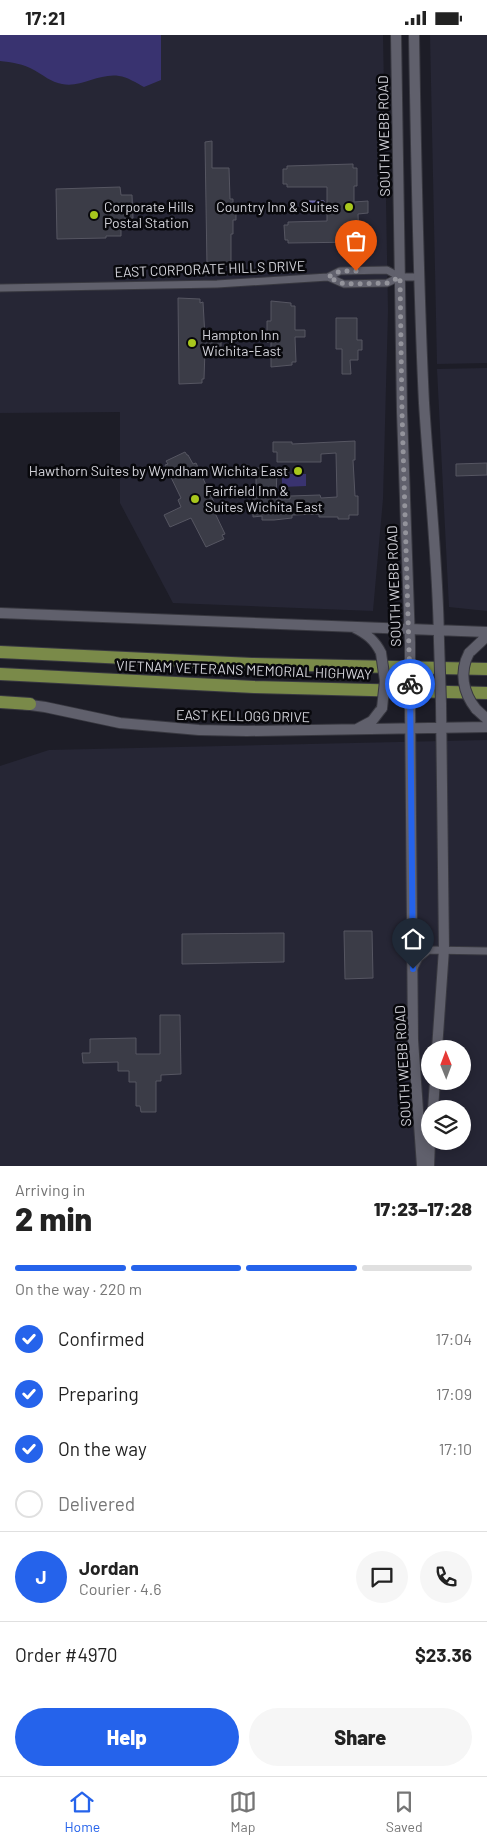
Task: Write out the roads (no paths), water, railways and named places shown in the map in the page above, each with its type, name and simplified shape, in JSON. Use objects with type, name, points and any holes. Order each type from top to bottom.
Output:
[{"type":"highway","name":"VIETNAM VETERANS MEMORIAL HIGHWAY","points":[[0,652],[252,665],[487,669]]},
{"type":"highway","name":"VIETNAM VETERANS MEMORIAL HIGHWAY","points":[[0,674],[254,687],[487,693]]},
{"type":"highway","points":[[0,702],[30,704]]},
{"type":"main road","name":"SOUTH WEBB ROAD","points":[[396,35],[402,412],[410,643],[413,1040],[422,1166]]},
{"type":"main road","points":[[414,35],[418,277],[425,419],[438,575],[440,641],[444,949],[438,1040]]},
{"type":"main road","points":[[0,613],[439,629],[487,634]]},
{"type":"main road","points":[[351,626],[369,636],[376,643],[381,653],[385,681],[382,708],[372,721],[353,730]]},
{"type":"main road","points":[[487,634],[469,653],[465,661],[464,670],[465,689],[468,696],[476,709],[487,719]]},
{"type":"main road","name":"EAST KELLOGG DRIVE","points":[[0,706],[30,704],[120,723],[223,731],[487,727]]},
{"type":"main road","points":[[428,1166],[429,1150]]},
{"type":"street","points":[[328,277],[340,271],[387,270],[400,277]]},
{"type":"street","name":"EAST CORPORATE HILLS DRIVE","points":[[0,288],[217,284],[328,277],[344,284],[387,283],[400,277],[418,277]]},
{"type":"street","points":[[413,969],[419,958],[429,950],[487,951]]},
{"type":"place","name":"Country Inn & Suites","points":[[349,207]]},
{"type":"place","name":"Corporate Hills Postal Station","points":[[94,215]]},
{"type":"place","name":"Hampton Inn Wichita-East","points":[[192,343]]},
{"type":"place","name":"Hawthorn Suites by Wyndham Wichita East","points":[[298,471]]},
{"type":"place","name":"Fairfield Inn & Suites Wichita East","points":[[195,499]]}]
